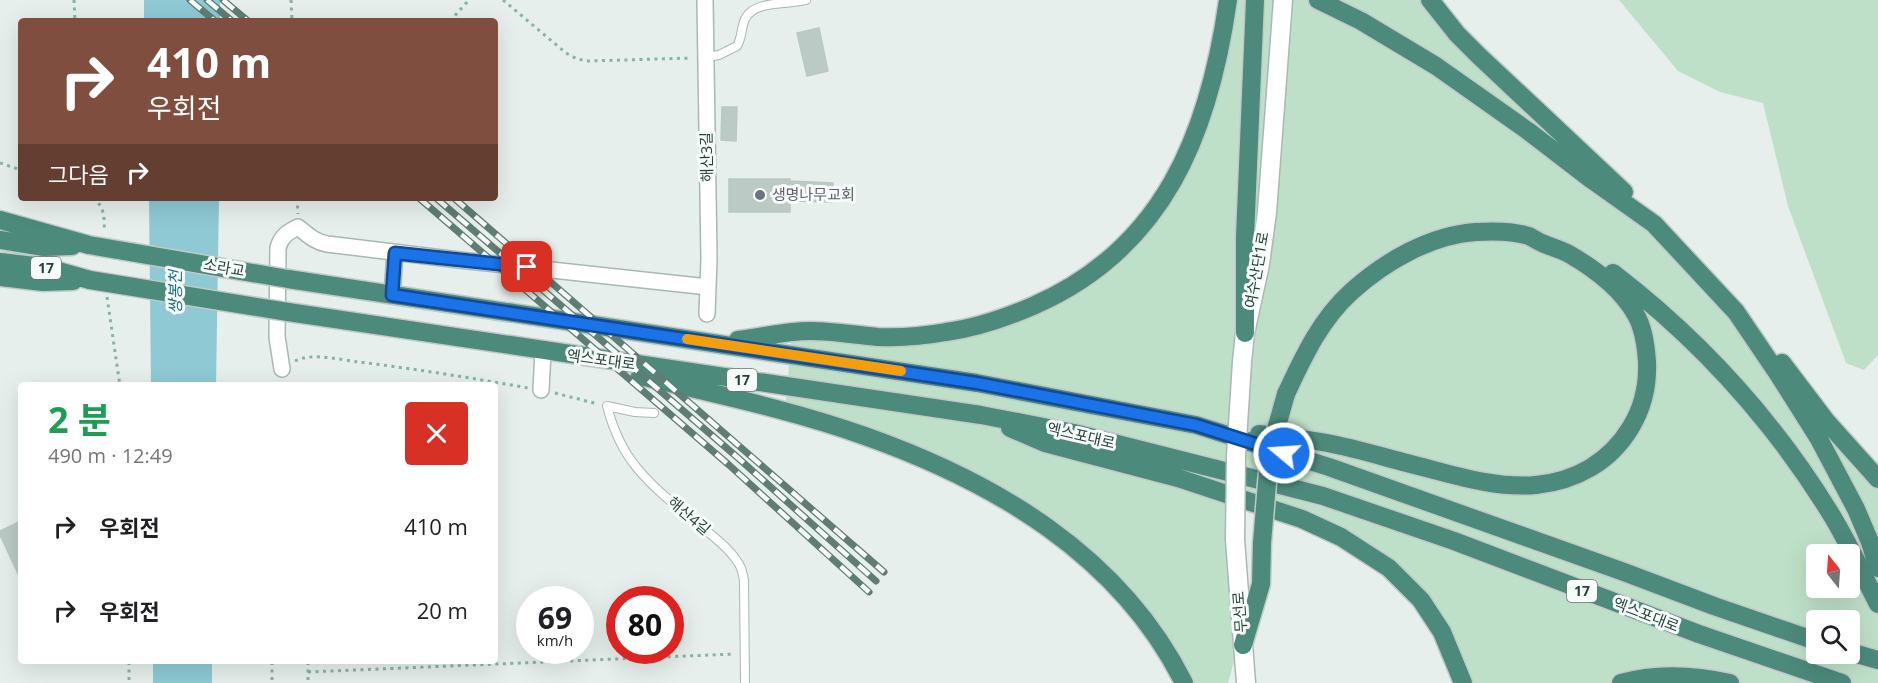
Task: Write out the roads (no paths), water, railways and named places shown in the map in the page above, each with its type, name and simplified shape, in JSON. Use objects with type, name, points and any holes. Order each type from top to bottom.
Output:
[{"type":"highway","points":[[718,344],[808,331],[879,337],[946,332],[1002,318],[1054,296],[1080,282],[1140,229],[1173,184],[1190,147],[1209,93],[1228,0]]},
{"type":"highway","points":[[1245,333],[1245,237],[1255,0]]},
{"type":"highway","points":[[1318,0],[1377,30],[1436,66],[1654,224]]},
{"type":"highway","points":[[1430,0],[1479,57],[1620,188],[1764,341],[1800,384],[1826,421],[1878,479]]},
{"type":"highway","points":[[0,220],[89,246]]},
{"type":"highway","points":[[1243,645],[1262,584],[1262,543],[1268,471],[1277,426],[1286,394],[1302,359],[1325,321],[1349,294],[1375,273],[1407,253],[1449,236],[1475,232],[1546,237],[1558,241],[1608,269],[1638,292],[1687,336],[1735,384],[1791,453],[1830,512],[1878,604]]},
{"type":"highway","points":[[1196,425],[1326,443],[1511,486],[1537,485],[1588,471],[1614,450],[1636,420],[1647,384],[1647,357],[1642,328],[1627,300],[1600,274],[1567,253],[1528,236]]},
{"type":"highway","name":"17","points":[[0,240],[44,247],[89,246]]},
{"type":"highway","name":"소라교","points":[[89,246],[288,279]]},
{"type":"highway","name":"17","points":[[0,261],[44,267],[90,280]]},
{"type":"highway","points":[[0,276],[43,282]]},
{"type":"highway","name":"엑스포대로","points":[[288,279],[977,383],[1196,425],[1329,467],[1806,638]]},
{"type":"highway","points":[[0,285],[90,280]]},
{"type":"highway","name":"엑스포대로","points":[[90,280],[543,351],[981,415],[1074,433],[1323,496],[1454,541],[1699,634],[1842,683]]},
{"type":"highway","points":[[1736,312],[1819,439],[1856,509],[1878,568]]},
{"type":"highway","points":[[543,351],[840,428],[923,459],[992,493],[1057,532],[1100,571],[1150,627],[1184,683]]},
{"type":"highway","points":[[981,415],[1045,443],[1178,478],[1302,519],[1341,537],[1389,568],[1421,600],[1442,632],[1463,683]]},
{"type":"highway","points":[[1860,655],[1878,660]]},
{"type":"highway","points":[[1621,683],[1658,676],[1680,676],[1730,683]]},
{"type":"street","name":"해산3길","points":[[705,0],[709,260],[707,314]]},
{"type":"street","name":"여수산단1로","points":[[1235,540],[1236,467],[1242,362],[1245,333],[1258,275],[1266,220],[1283,0]]},
{"type":"street","points":[[282,369],[277,337],[278,248],[286,233],[298,227],[319,242],[395,253],[708,287]]},
{"type":"street","points":[[392,295],[395,253]]},
{"type":"street","points":[[541,390],[543,351]]},
{"type":"street","name":"무선로","points":[[1235,540],[1246,683]]},
{"type":"lane","points":[[706,57],[719,55],[737,46],[745,18],[753,9],[771,4],[806,0]]},
{"type":"lane","name":"해산4길","points":[[654,413],[634,412],[606,406],[618,437],[637,468],[655,488],[721,543],[739,564],[744,581],[745,683]]},
{"type":"water","points":[[144,0],[220,0],[220,18],[144,18]]},
{"type":"water","name":"쌍봉천","points":[[149,201],[219,201],[216,382],[151,382]]},
{"type":"water","points":[[153,664],[212,664],[212,683],[153,683]]},
{"type":"railway","points":[[190,0],[211,18]]},
{"type":"railway","points":[[207,0],[228,18]]},
{"type":"railway","points":[[223,0],[244,18]]},
{"type":"railway","points":[[422,201],[729,465],[869,592]]},
{"type":"railway","points":[[439,201],[737,457],[876,581]]},
{"type":"railway","points":[[457,201],[884,572]]},
{"type":"place","name":"생명나무교회","points":[[760,195]]}]
